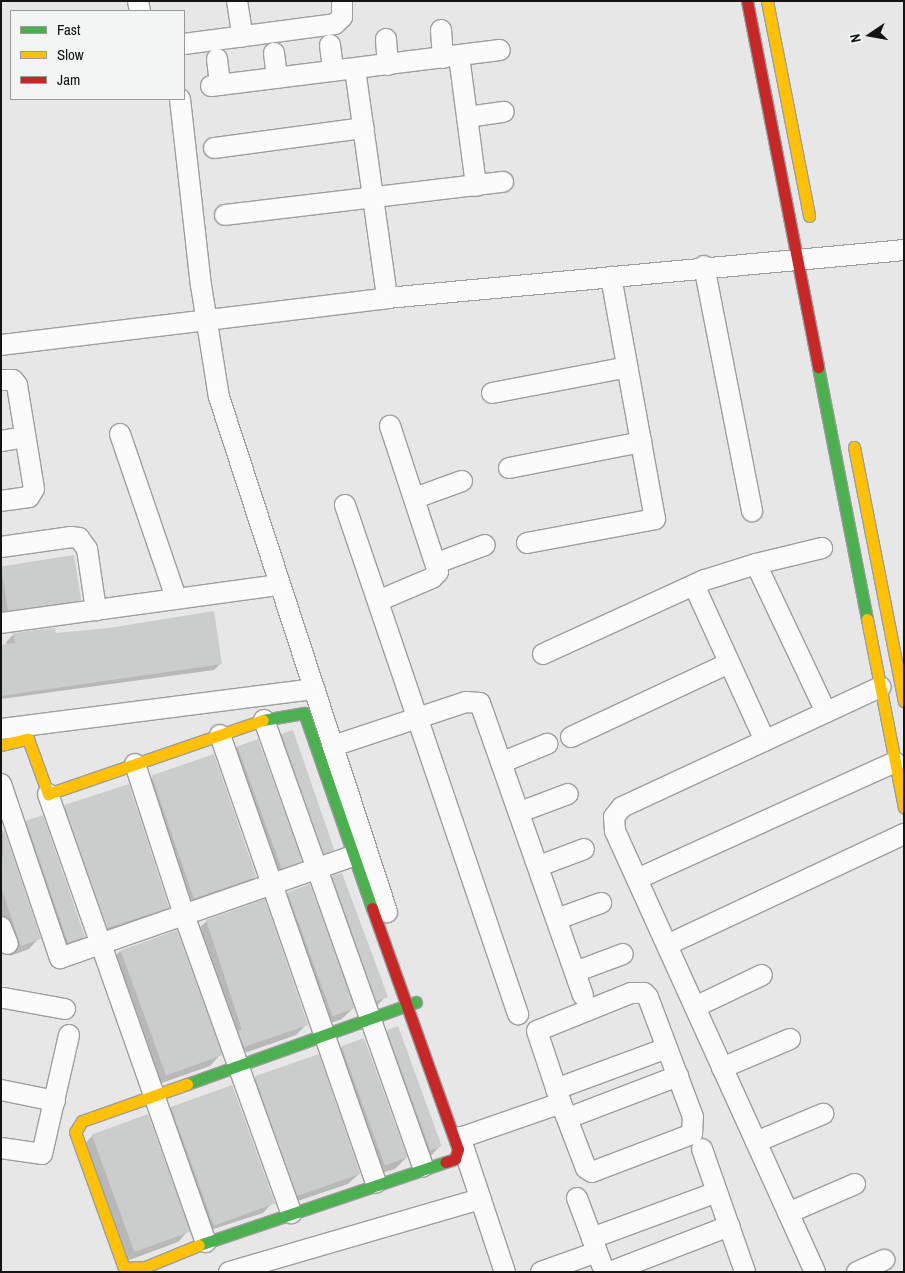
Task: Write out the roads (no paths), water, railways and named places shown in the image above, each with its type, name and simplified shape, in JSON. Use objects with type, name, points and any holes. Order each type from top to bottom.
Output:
[{"type":"street","points":[[237,1],[243,37]]},
{"type":"street","points":[[185,44],[335,24],[342,17],[342,1]]},
{"type":"street","points":[[747,1],[812,257],[881,687],[904,807]]},
{"type":"street","points":[[767,1],[811,227]]},
{"type":"street","points":[[441,30],[451,57],[467,117],[476,186]]},
{"type":"street","points":[[386,39],[388,65]]},
{"type":"street","points":[[330,45],[333,71]]},
{"type":"street","points":[[217,59],[216,86],[500,50]]},
{"type":"street","points":[[274,53],[277,78]]},
{"type":"street","points":[[355,69],[388,298]]},
{"type":"street","points":[[180,100],[207,322],[219,397],[278,585],[333,746],[360,854]]},
{"type":"street","points":[[467,117],[504,112]]},
{"type":"street","points":[[214,148],[364,128]]},
{"type":"street","points":[[225,215],[374,199],[503,182]]},
{"type":"street","points":[[1,345],[207,322],[388,298],[611,277],[704,266],[904,250]]},
{"type":"street","points":[[704,266],[752,511]]},
{"type":"street","points":[[527,543],[655,519],[611,277]]},
{"type":"street","points":[[492,394],[628,368]]},
{"type":"street","points":[[1,380],[13,380],[17,385],[33,494],[1,501]]},
{"type":"street","points":[[378,601],[432,578],[438,572],[437,563],[390,426]]},
{"type":"street","points":[[120,434],[176,598]]},
{"type":"street","points":[[1,441],[25,437]]},
{"type":"street","points":[[852,438],[898,639],[904,701]]},
{"type":"street","points":[[509,468],[641,442]]},
{"type":"street","points":[[415,498],[462,481]]},
{"type":"street","points":[[345,505],[518,1014]]},
{"type":"street","points":[[1,547],[71,537],[79,538],[87,549],[96,610]]},
{"type":"street","points":[[437,563],[485,545]]},
{"type":"street","points":[[543,654],[694,585],[756,564],[822,548]]},
{"type":"street","points":[[756,564],[826,712]]},
{"type":"street","points":[[1,623],[278,585]]},
{"type":"street","points":[[694,585],[765,741]]},
{"type":"street","points":[[571,737],[729,663]]},
{"type":"street","points":[[814,1272],[615,831],[614,816],[622,807],[881,687]]},
{"type":"street","points":[[1,729],[314,689]]},
{"type":"street","points":[[333,746],[466,702],[480,703],[503,762],[583,995]]},
{"type":"street","points":[[48,794],[264,720],[304,713],[360,854],[505,1272]]},
{"type":"street","points":[[264,720],[318,869],[368,1019],[423,1167]]},
{"type":"street","points":[[220,735],[376,1183]]},
{"type":"street","points":[[1,745],[28,740],[99,945],[206,1242]]},
{"type":"street","points":[[503,762],[547,744]]},
{"type":"street","points":[[637,880],[895,762]]},
{"type":"street","points":[[135,764],[184,916],[291,1212]]},
{"type":"street","points":[[1,784],[60,958],[360,854]]},
{"type":"street","points":[[520,812],[568,794]]},
{"type":"street","points":[[667,945],[904,834]]},
{"type":"street","points":[[539,866],[584,849]]},
{"type":"street","points":[[557,919],[602,903]]},
{"type":"street","points":[[576,972],[623,954]]},
{"type":"street","points":[[695,1007],[762,975]]},
{"type":"street","points":[[631,993],[644,993],[648,997],[678,1076],[693,1117],[692,1134],[595,1172],[586,1168],[538,1031],[631,993]]},
{"type":"street","points":[[2,1003],[65,1009]]},
{"type":"street","points":[[412,1004],[458,1148],[455,1159],[423,1167],[291,1212],[206,1242],[145,1267],[124,1268],[75,1132],[82,1121],[412,1004]]},
{"type":"street","points":[[1,1148],[42,1154],[56,1101],[69,1035]]},
{"type":"street","points":[[722,1068],[790,1039]]},
{"type":"street","points":[[562,1103],[667,1048]]},
{"type":"street","points":[[460,1138],[562,1103],[678,1076]]},
{"type":"street","points":[[1,1090],[56,1101]]},
{"type":"street","points":[[756,1142],[823,1114]]},
{"type":"street","points":[[702,1149],[745,1272]]},
{"type":"street","points":[[788,1213],[856,1184]]},
{"type":"street","points":[[541,1272],[595,1245],[717,1192]]},
{"type":"street","points":[[577,1198],[604,1272]]},
{"type":"street","points":[[229,1272],[481,1199]]},
{"type":"street","points":[[610,1272],[729,1226]]},
{"type":"street","points":[[857,1272],[884,1260]]}]
